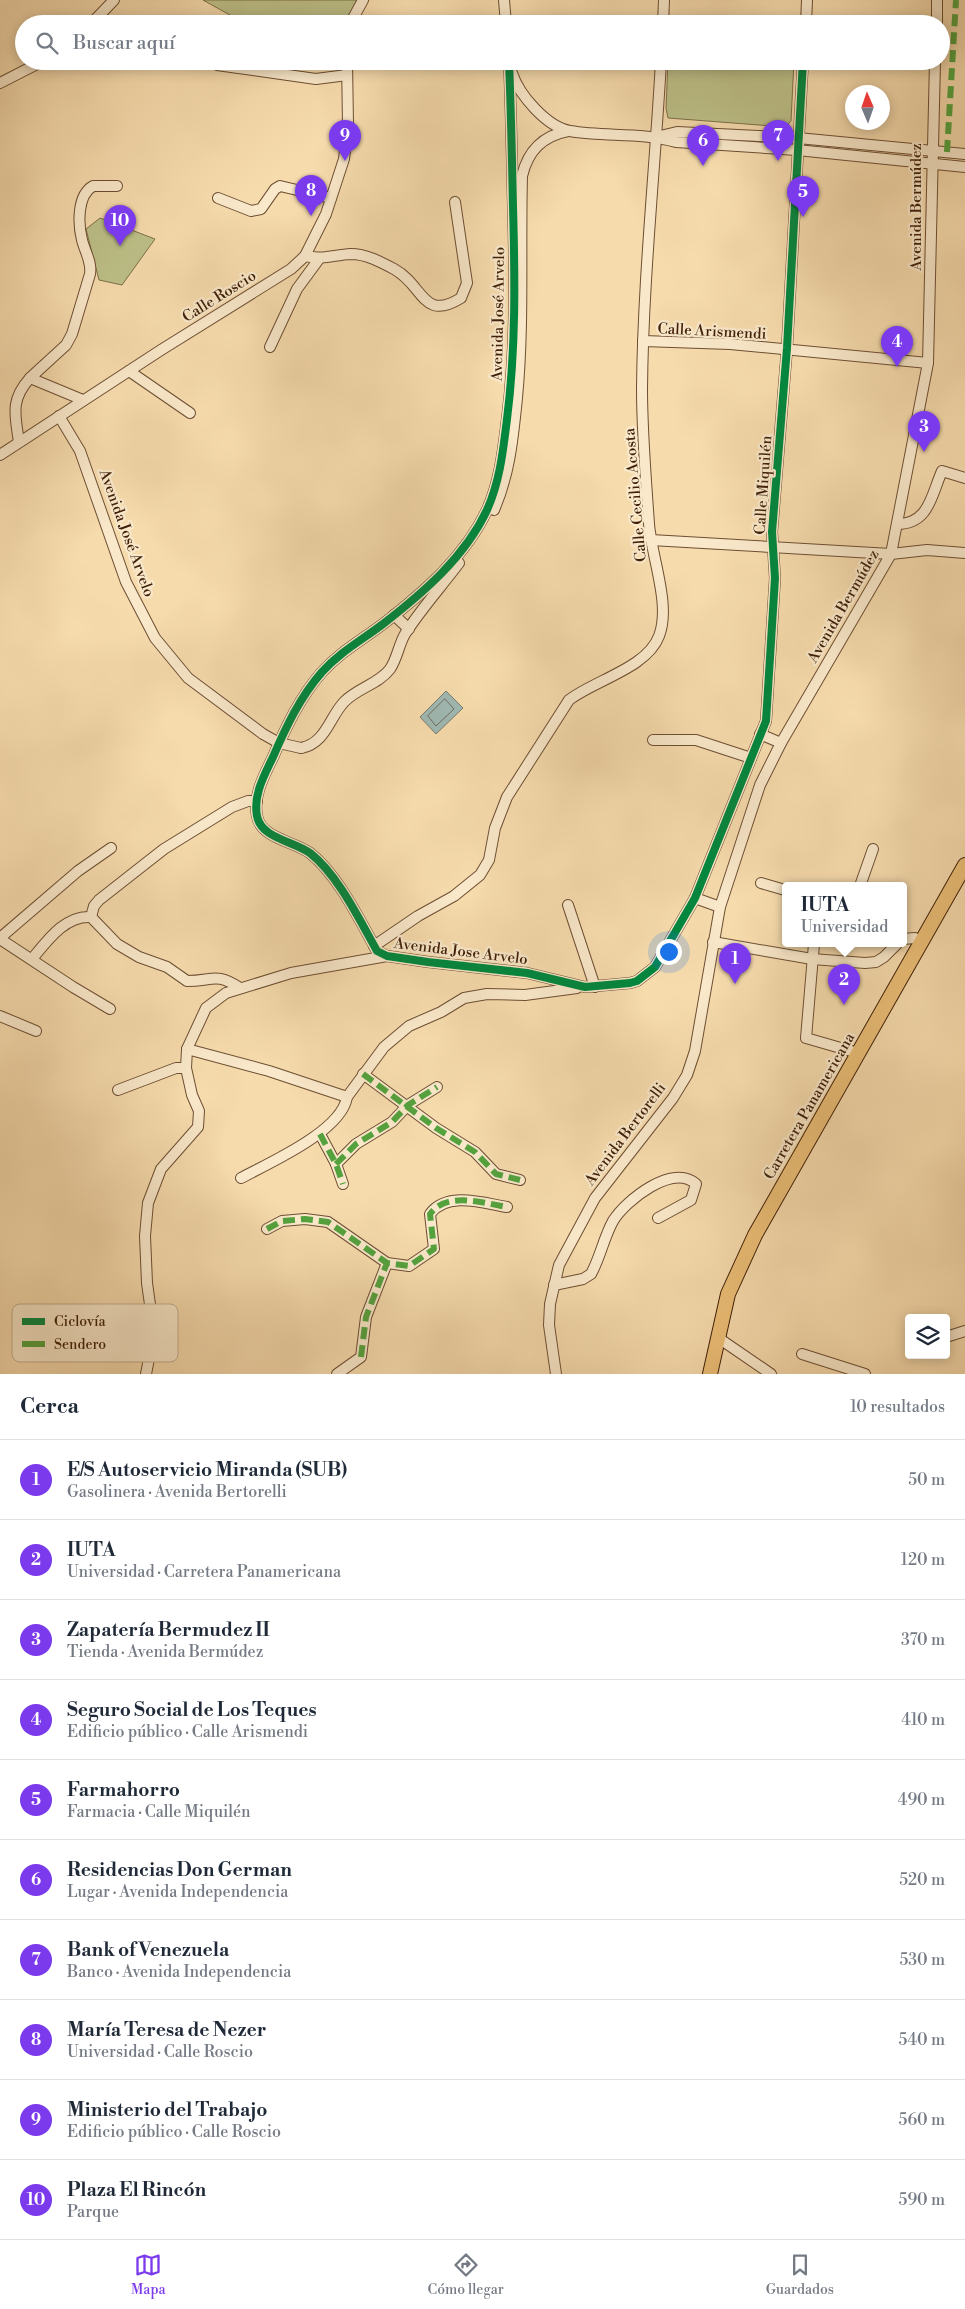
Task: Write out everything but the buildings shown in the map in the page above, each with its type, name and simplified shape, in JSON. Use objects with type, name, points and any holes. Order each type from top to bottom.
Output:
[{"type":"main road","name":"Carretera Panamericana","points":[[710,1374],[728,1294],[755,1235],[965,865]]},
{"type":"street","points":[[100,15],[114,0]]},
{"type":"street","points":[[355,15],[363,0]]},
{"type":"street","points":[[504,0],[505,15]]},
{"type":"street","points":[[663,15],[664,0]]},
{"type":"street","points":[[806,15],[807,0]]},
{"type":"street","points":[[937,15],[938,0]]},
{"type":"street","points":[[0,83],[25,70]]},
{"type":"street","points":[[247,70],[316,79],[347,75]]},
{"type":"street","name":"Calle Roscio","points":[[0,455],[83,400],[291,269],[305,256],[326,214],[344,159],[348,124],[347,70]]},
{"type":"street","name":"Avenida José Arvelo","points":[[457,555],[486,512],[495,489],[505,450],[512,379],[516,299],[509,70]]},
{"type":"street","points":[[511,70],[516,85],[532,107],[568,131],[657,136],[676,142],[797,150],[965,167]]},
{"type":"street","name":"Calle Cecilio Acosta","points":[[374,946],[418,916],[454,896],[480,875],[488,860],[495,828],[507,797],[569,700],[580,691],[626,668],[651,649],[658,638],[665,615],[650,540],[642,391],[643,341],[661,70]]},
{"type":"street","name":"Calle Miquilén","points":[[695,898],[766,722],[776,578],[772,546],[787,348],[802,70]]},
{"type":"street","name":"Avenida Bermúdez","points":[[720,908],[760,785],[781,743],[891,554],[928,363],[933,164],[931,151],[935,70]]},
{"type":"street","name":"Avenida José Arvelo","points":[[59,416],[80,451],[126,582],[156,638],[188,678],[263,734],[279,744],[301,748],[312,746],[328,727],[344,702],[360,689],[379,679],[391,668],[409,628],[483,529],[502,490],[514,436],[521,352],[522,176],[527,160],[539,143],[551,135],[568,131]]},
{"type":"street","points":[[657,136],[677,132],[798,138],[965,154]]},
{"type":"street","points":[[19,442],[15,405],[18,394],[30,378],[66,345],[72,334],[90,274],[91,266],[82,239],[80,217],[84,194],[93,186],[117,186]]},
{"type":"street","points":[[218,198],[251,211],[261,209],[275,189],[280,186],[331,198]]},
{"type":"street","points":[[305,256],[319,259],[351,254],[377,260],[400,272],[413,283],[427,303],[433,306],[445,306],[461,298],[467,284],[455,202]]},
{"type":"street","points":[[270,346],[298,289],[319,259]]},
{"type":"street","name":"Calle Arismendi","points":[[643,341],[787,348],[928,363]]},
{"type":"street","points":[[129,371],[190,413]]},
{"type":"street","points":[[30,378],[83,400]]},
{"type":"street","points":[[897,524],[908,524],[918,520],[925,512],[942,471],[965,478]]},
{"type":"street","points":[[650,540],[891,554],[927,550],[965,552]]},
{"type":"street","name":"Avenida Jose Arvelo","points":[[457,555],[430,584],[394,615],[350,646],[320,674],[287,724],[261,785],[256,801],[257,818],[262,829],[296,844],[319,860],[336,882],[377,951],[386,956],[527,973],[590,987],[630,983],[648,974],[655,967],[695,898]]},
{"type":"street","points":[[394,615],[409,628]]},
{"type":"street","points":[[760,734],[781,743]]},
{"type":"street","points":[[653,740],[696,740],[751,758]]},
{"type":"street","points":[[91,917],[94,906],[99,900],[164,849],[232,807],[256,801]]},
{"type":"street","points":[[110,1009],[0,938],[78,871],[111,848]]},
{"type":"street","points":[[861,882],[873,849]]},
{"type":"street","points":[[761,883],[782,889]]},
{"type":"street","points":[[695,898],[720,908]]},
{"type":"street","points":[[241,1178],[320,1134],[333,1122],[346,1102],[347,1097],[384,1047],[409,1026],[441,1012],[464,998],[487,994],[525,994],[590,987],[568,905]]},
{"type":"street","name":"Avenida Bertorelli","points":[[556,1374],[549,1325],[550,1304],[559,1265],[595,1198],[673,1098],[687,1076],[695,1051],[720,908]]},
{"type":"street","points":[[32,959],[48,940],[74,918],[91,917],[117,944],[139,957],[167,967],[187,982],[214,977],[227,980],[240,988]]},
{"type":"street","points":[[907,939],[915,938],[922,941]]},
{"type":"street","points":[[713,942],[812,960],[865,963],[876,962],[894,947]]},
{"type":"street","points":[[814,947],[806,1038],[858,1053]]},
{"type":"street","points":[[149,1304],[146,1283],[145,1236],[148,1203],[160,1169],[198,1127],[199,1111],[192,1095],[186,1068],[187,1049],[206,1008],[226,993],[291,973],[386,956]]},
{"type":"street","points":[[0,1016],[36,1031]]},
{"type":"street","points":[[187,1049],[269,1071],[347,1097]]},
{"type":"street","points":[[118,1090],[176,1068],[186,1068]]},
{"type":"street","points":[[363,1074],[436,1128],[475,1152],[496,1174],[520,1180]]},
{"type":"street","points":[[336,1164],[356,1144],[392,1122],[408,1106],[438,1087]]},
{"type":"street","points":[[320,1134],[336,1164],[343,1184]]},
{"type":"street","points":[[554,1285],[583,1279],[591,1274],[614,1220],[627,1206],[656,1182],[679,1177],[687,1178],[696,1184],[691,1200],[658,1218]]},
{"type":"street","points":[[267,1229],[282,1222],[305,1219],[328,1222],[356,1240],[387,1264],[410,1266],[434,1248],[430,1214],[436,1207],[448,1202],[472,1201],[507,1207]]},
{"type":"street","points":[[337,1374],[361,1357],[366,1317],[387,1264]]},
{"type":"street","points":[[950,1336],[965,1331]]},
{"type":"street","points":[[717,1337],[771,1374]]},
{"type":"street","points":[[802,1354],[865,1374]]},
{"type":"green space","points":[[203,0],[363,0],[355,15],[230,15]]},
{"type":"green space","points":[[668,70],[794,70],[791,121],[785,127],[668,118],[666,108]]},
{"type":"green space","points":[[100,218],[155,239],[122,285],[99,280],[86,229]]},
{"type":"water","points":[[446,691],[463,708],[436,734],[420,717]]},
{"type":"marked path","points":[[947,152],[956,0]]},
{"type":"marked path","points":[[363,1074],[436,1128],[475,1152],[496,1174],[520,1180]]},
{"type":"marked path","points":[[336,1164],[356,1144],[392,1122],[408,1105],[437,1087]]},
{"type":"marked path","points":[[320,1134],[336,1164],[343,1184]]},
{"type":"marked path","points":[[267,1229],[282,1221],[305,1219],[328,1222],[387,1263],[409,1266],[434,1249],[430,1214],[437,1207],[446,1203],[466,1200],[507,1207]]},
{"type":"marked path","points":[[361,1357],[366,1317],[387,1263]]},
{"type":"cycle path","points":[[509,70],[514,260],[513,339],[510,392],[504,443],[498,477],[491,499],[478,527],[455,559],[442,573],[398,612],[336,658],[314,682],[294,713],[266,771],[258,793],[256,808],[257,816],[265,829],[271,834],[310,853],[330,873],[347,898],[377,951],[387,956],[527,973],[585,987],[630,983],[637,981],[655,967],[695,898],[766,721],[775,578],[772,532],[787,348],[802,70]]},
{"type":"place","name":"Ministerio del Trabajo","points":[[345,161]]},
{"type":"place","name":"Bank of Venezuela","points":[[778,161]]},
{"type":"place","name":"Residencias Don German","points":[[703,166]]},
{"type":"place","name":"María Teresa de Nezer","points":[[311,216]]},
{"type":"place","name":"Farmahorro","points":[[803,217]]},
{"type":"place","name":"Plaza El Rincón","points":[[120,246]]},
{"type":"place","name":"Seguro Social de Los Teques","points":[[897,367]]},
{"type":"place","name":"Zapatería Bermudez II","points":[[924,452]]},
{"type":"place","name":"E/S Autoservicio Miranda (SUB)","points":[[735,984]]},
{"type":"place","name":"IUTA","points":[[844,1005]]}]
